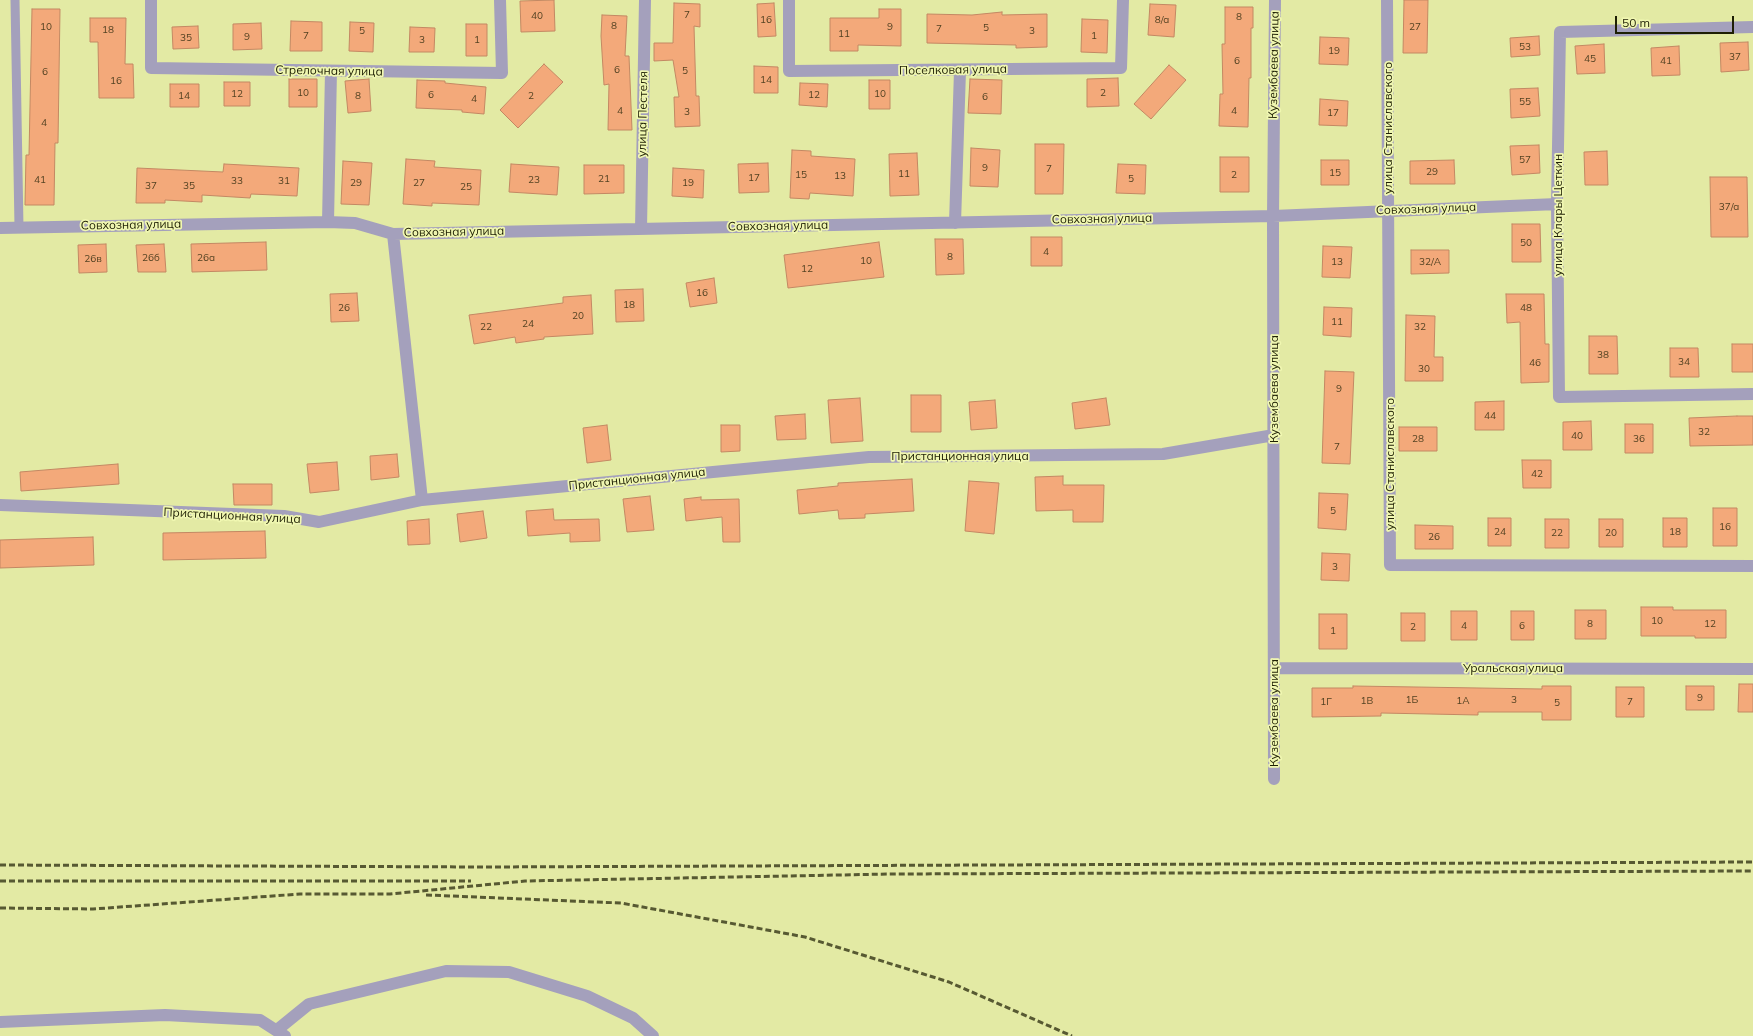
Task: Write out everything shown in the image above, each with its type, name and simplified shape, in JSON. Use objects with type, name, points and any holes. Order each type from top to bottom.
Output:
[{"type":"street","name":"Стрелочная улица","points":[[151,0],[151,68],[502,73],[500,0]]},
{"type":"street","name":"улица Пестеля","points":[[641,229],[645,0]]},
{"type":"street","name":"Поселковая улица","points":[[789,0],[789,71],[960,71],[1121,68],[1123,0]]},
{"type":"street","name":"Кузембаева улица","points":[[1274,779],[1273,216],[1275,0]]},
{"type":"street","name":"улица Станиславского","points":[[1387,0],[1390,565],[1753,566]]},
{"type":"street","name":"улица Клары Цеткин","points":[[1753,27],[1560,32],[1557,204],[1559,397],[1753,394]]},
{"type":"street","points":[[328,222],[331,71]]},
{"type":"street","points":[[955,222],[960,71]]},
{"type":"street","name":"Совхозная улица","points":[[0,228],[328,222],[355,223],[394,234],[1273,216],[1557,204]]},
{"type":"street","points":[[394,234],[422,500]]},
{"type":"street","name":"Пристанционная улица","points":[[0,505],[284,516],[319,522],[422,500],[869,457],[1163,454],[1274,435]]},
{"type":"street","name":"Уральская улица","points":[[1274,668],[1753,669]]},
{"type":"street","points":[[0,1022],[165,1015],[260,1020],[281,1033],[309,1004],[446,971],[509,972],[587,996],[633,1018],[653,1036]]},
{"type":"lane","points":[[15,0],[19,227]]},
{"type":"building","points":[[554,0],[555,31],[521,32],[520,1]]},
{"type":"building","points":[[1404,0],[1428,0],[1427,53],[1403,53]]},
{"type":"building","points":[[674,3],[700,4],[700,27],[694,26],[696,96],[699,96],[700,126],[675,127],[674,97],[679,97],[673,60],[654,61],[654,43],[673,43]]},
{"type":"building","points":[[774,3],[776,36],[758,37],[757,4]]},
{"type":"building","points":[[1150,4],[1176,5],[1174,37],[1148,35]]},
{"type":"building","points":[[1225,7],[1253,7],[1248,127],[1219,126],[1220,94],[1223,94],[1222,44],[1225,44]]},
{"type":"building","points":[[32,9],[60,9],[58,143],[55,143],[54,205],[25,205],[26,155],[29,155]]},
{"type":"building","points":[[879,9],[901,9],[901,46],[858,45],[858,51],[830,51],[830,18],[879,18]]},
{"type":"building","points":[[1002,12],[1002,15],[1047,14],[1047,47],[1016,48],[1016,45],[927,43],[927,14],[972,15]]},
{"type":"building","points":[[602,15],[627,16],[625,56],[629,56],[632,130],[608,130],[609,84],[604,85],[601,36]]},
{"type":"building","points":[[90,18],[126,18],[125,64],[133,64],[134,98],[99,98],[98,42],[90,42]]},
{"type":"building","points":[[1082,19],[1108,20],[1107,53],[1081,52]]},
{"type":"building","points":[[291,21],[322,22],[322,51],[290,51]]},
{"type":"building","points":[[350,22],[374,23],[373,52],[349,51]]},
{"type":"building","points":[[261,23],[262,49],[233,50],[233,24]]},
{"type":"building","points":[[466,24],[487,24],[487,56],[466,56]]},
{"type":"building","points":[[198,26],[199,48],[173,49],[172,27]]},
{"type":"building","points":[[410,27],[435,28],[434,52],[409,52]]},
{"type":"building","points":[[1539,36],[1540,55],[1511,57],[1510,38]]},
{"type":"building","points":[[1320,37],[1349,38],[1348,65],[1319,64]]},
{"type":"building","points":[[1748,42],[1749,70],[1721,72],[1720,43]]},
{"type":"building","points":[[1604,44],[1605,73],[1577,74],[1575,46]]},
{"type":"building","points":[[1679,46],[1680,75],[1652,76],[1651,48]]},
{"type":"building","points":[[544,64],[563,82],[518,128],[500,110]]},
{"type":"building","points":[[1169,65],[1186,80],[1151,119],[1134,104]]},
{"type":"building","points":[[754,66],[778,67],[778,93],[754,93]]},
{"type":"building","points":[[1118,78],[1119,106],[1087,107],[1087,79]]},
{"type":"building","points":[[289,79],[317,79],[317,107],[289,107]]},
{"type":"building","points":[[369,79],[371,111],[348,113],[345,81]]},
{"type":"building","points":[[970,79],[1002,80],[1001,114],[968,113]]},
{"type":"building","points":[[417,80],[445,81],[445,83],[486,87],[484,114],[462,112],[462,110],[416,108]]},
{"type":"building","points":[[869,80],[890,80],[890,109],[869,109]]},
{"type":"building","points":[[224,82],[250,82],[250,106],[224,106]]},
{"type":"building","points":[[800,83],[828,84],[827,107],[799,105]]},
{"type":"building","points":[[170,84],[199,84],[199,107],[170,107]]},
{"type":"building","points":[[1538,88],[1540,116],[1511,118],[1510,89]]},
{"type":"building","points":[[1320,99],[1348,101],[1347,126],[1319,125]]},
{"type":"building","points":[[1035,144],[1064,144],[1063,194],[1035,194]]},
{"type":"building","points":[[1539,145],[1540,173],[1512,175],[1510,146]]},
{"type":"building","points":[[971,148],[1000,150],[998,187],[970,186]]},
{"type":"building","points":[[792,150],[811,151],[811,156],[855,159],[853,196],[810,193],[809,199],[790,198]]},
{"type":"building","points":[[1607,151],[1608,185],[1585,185],[1584,152]]},
{"type":"building","points":[[917,153],[919,195],[890,196],[889,154]]},
{"type":"building","points":[[1220,157],[1249,157],[1249,192],[1220,192]]},
{"type":"building","points":[[406,159],[435,161],[434,167],[481,170],[479,205],[432,203],[432,206],[403,204]]},
{"type":"building","points":[[1321,160],[1349,160],[1349,185],[1321,185]]},
{"type":"building","points":[[1454,160],[1455,184],[1410,184],[1410,161]]},
{"type":"building","points":[[343,161],[372,163],[369,205],[341,204]]},
{"type":"building","points":[[768,163],[769,192],[739,193],[738,164]]},
{"type":"building","points":[[224,164],[299,168],[297,196],[251,194],[250,198],[202,195],[202,202],[165,200],[165,203],[136,203],[137,168],[223,172]]},
{"type":"building","points":[[511,164],[559,167],[557,195],[509,192]]},
{"type":"building","points":[[1118,164],[1146,165],[1145,194],[1116,193]]},
{"type":"building","points":[[584,165],[624,165],[624,193],[584,194]]},
{"type":"building","points":[[673,168],[704,170],[703,198],[672,196]]},
{"type":"building","points":[[1710,177],[1747,177],[1748,237],[1711,237]]},
{"type":"building","points":[[1512,224],[1540,224],[1541,262],[1512,262]]},
{"type":"building","points":[[1031,237],[1062,237],[1062,266],[1031,266]]},
{"type":"building","points":[[935,239],[963,239],[964,274],[936,275]]},
{"type":"building","points":[[266,242],[267,270],[192,272],[191,244]]},
{"type":"building","points":[[879,242],[884,277],[788,288],[784,255]]},
{"type":"building","points":[[106,244],[107,272],[79,273],[78,245]]},
{"type":"building","points":[[164,244],[166,272],[138,272],[136,245]]},
{"type":"building","points":[[1323,246],[1352,247],[1350,278],[1322,277]]},
{"type":"building","points":[[1411,250],[1449,250],[1449,273],[1411,274]]},
{"type":"building","points":[[714,278],[717,303],[690,307],[686,283]]},
{"type":"building","points":[[643,289],[644,321],[616,322],[615,290]]},
{"type":"building","points":[[357,293],[359,321],[331,322],[330,294]]},
{"type":"building","points":[[1506,294],[1544,294],[1545,344],[1549,344],[1549,382],[1521,383],[1520,322],[1507,323]]},
{"type":"building","points":[[591,295],[593,334],[544,337],[544,339],[516,343],[515,337],[474,344],[469,315],[563,303],[563,297]]},
{"type":"building","points":[[1324,307],[1352,308],[1351,337],[1323,335]]},
{"type":"building","points":[[1406,315],[1435,316],[1434,357],[1443,357],[1443,381],[1405,381]]},
{"type":"building","points":[[1589,336],[1617,336],[1618,374],[1589,374]]},
{"type":"building","points":[[1732,344],[1753,344],[1753,372],[1732,372]]},
{"type":"building","points":[[1670,348],[1698,348],[1699,377],[1670,377]]},
{"type":"building","points":[[1325,371],[1354,372],[1350,464],[1322,463]]},
{"type":"building","points":[[911,395],[941,395],[941,432],[911,432]]},
{"type":"building","points":[[860,398],[863,441],[831,443],[828,400]]},
{"type":"building","points":[[1106,398],[1110,425],[1075,429],[1072,403]]},
{"type":"building","points":[[995,400],[997,428],[971,430],[969,402]]},
{"type":"building","points":[[1504,401],[1504,430],[1475,430],[1475,402]]},
{"type":"building","points":[[805,414],[806,439],[777,440],[775,416]]},
{"type":"building","points":[[1753,416],[1753,445],[1690,446],[1689,418]]},
{"type":"building","points":[[1591,421],[1592,450],[1563,450],[1563,422]]},
{"type":"building","points":[[1625,424],[1653,424],[1653,453],[1625,453]]},
{"type":"building","points":[[607,425],[611,460],[587,463],[583,428]]},
{"type":"building","points":[[721,425],[740,425],[740,451],[721,452]]},
{"type":"building","points":[[1399,427],[1437,427],[1437,451],[1399,451]]},
{"type":"building","points":[[397,454],[399,477],[371,480],[370,456]]},
{"type":"building","points":[[1522,460],[1551,460],[1551,488],[1523,488]]},
{"type":"building","points":[[337,462],[339,490],[310,493],[307,464]]},
{"type":"building","points":[[118,464],[119,484],[21,491],[20,472]]},
{"type":"building","points":[[1063,476],[1063,485],[1104,485],[1103,522],[1073,522],[1073,510],[1036,511],[1035,477]]},
{"type":"building","points":[[912,479],[914,511],[865,514],[865,518],[839,519],[838,510],[799,514],[797,490],[838,486],[838,483]]},
{"type":"building","points":[[969,481],[999,483],[994,534],[965,531]]},
{"type":"building","points":[[233,484],[272,484],[272,505],[234,505]]},
{"type":"building","points":[[1319,493],[1348,494],[1346,530],[1318,528]]},
{"type":"building","points":[[650,496],[654,530],[627,532],[623,499]]},
{"type":"building","points":[[701,497],[701,500],[739,499],[740,542],[723,542],[722,517],[686,521],[684,499]]},
{"type":"building","points":[[1713,508],[1737,508],[1737,546],[1713,546]]},
{"type":"building","points":[[553,509],[554,520],[599,519],[600,541],[570,542],[570,533],[528,536],[526,511]]},
{"type":"building","points":[[483,511],[487,538],[460,542],[457,514]]},
{"type":"building","points":[[1488,518],[1511,518],[1511,546],[1488,546]]},
{"type":"building","points":[[1663,518],[1687,518],[1687,547],[1663,547]]},
{"type":"building","points":[[429,519],[430,544],[408,545],[407,521]]},
{"type":"building","points":[[1545,519],[1569,519],[1569,548],[1545,548]]},
{"type":"building","points":[[1599,519],[1623,519],[1623,547],[1599,547]]},
{"type":"building","points":[[1415,525],[1453,526],[1453,549],[1415,549]]},
{"type":"building","points":[[265,531],[266,558],[163,560],[163,533]]},
{"type":"building","points":[[93,537],[94,565],[0,568],[0,540]]},
{"type":"building","points":[[1322,553],[1350,554],[1349,581],[1321,580]]},
{"type":"building","points":[[1641,607],[1673,607],[1673,610],[1726,610],[1726,638],[1695,638],[1695,636],[1641,636]]},
{"type":"building","points":[[1575,610],[1606,610],[1606,639],[1575,639]]},
{"type":"building","points":[[1451,611],[1477,611],[1477,640],[1451,640]]},
{"type":"building","points":[[1511,611],[1534,611],[1534,640],[1511,640]]},
{"type":"building","points":[[1401,613],[1425,613],[1425,641],[1401,641]]},
{"type":"building","points":[[1319,614],[1347,614],[1347,649],[1319,649]]},
{"type":"building","points":[[1739,684],[1753,684],[1753,712],[1738,712]]},
{"type":"building","points":[[1353,686],[1542,689],[1542,686],[1571,686],[1571,720],[1542,720],[1542,712],[1478,712],[1478,715],[1381,713],[1381,716],[1312,717],[1312,688],[1353,688]]},
{"type":"building","points":[[1686,686],[1714,686],[1714,710],[1686,710]]},
{"type":"building","points":[[1616,687],[1644,687],[1644,717],[1616,717]]},
{"type":"railway","points":[[0,865],[484,867],[1753,862]]},
{"type":"railway","points":[[0,908],[93,909],[300,894],[390,894],[525,881],[891,874],[1753,871]]},
{"type":"railway","points":[[0,881],[471,881]]},
{"type":"railway","points":[[426,895],[621,903],[805,937],[949,982],[1072,1036]]}]
